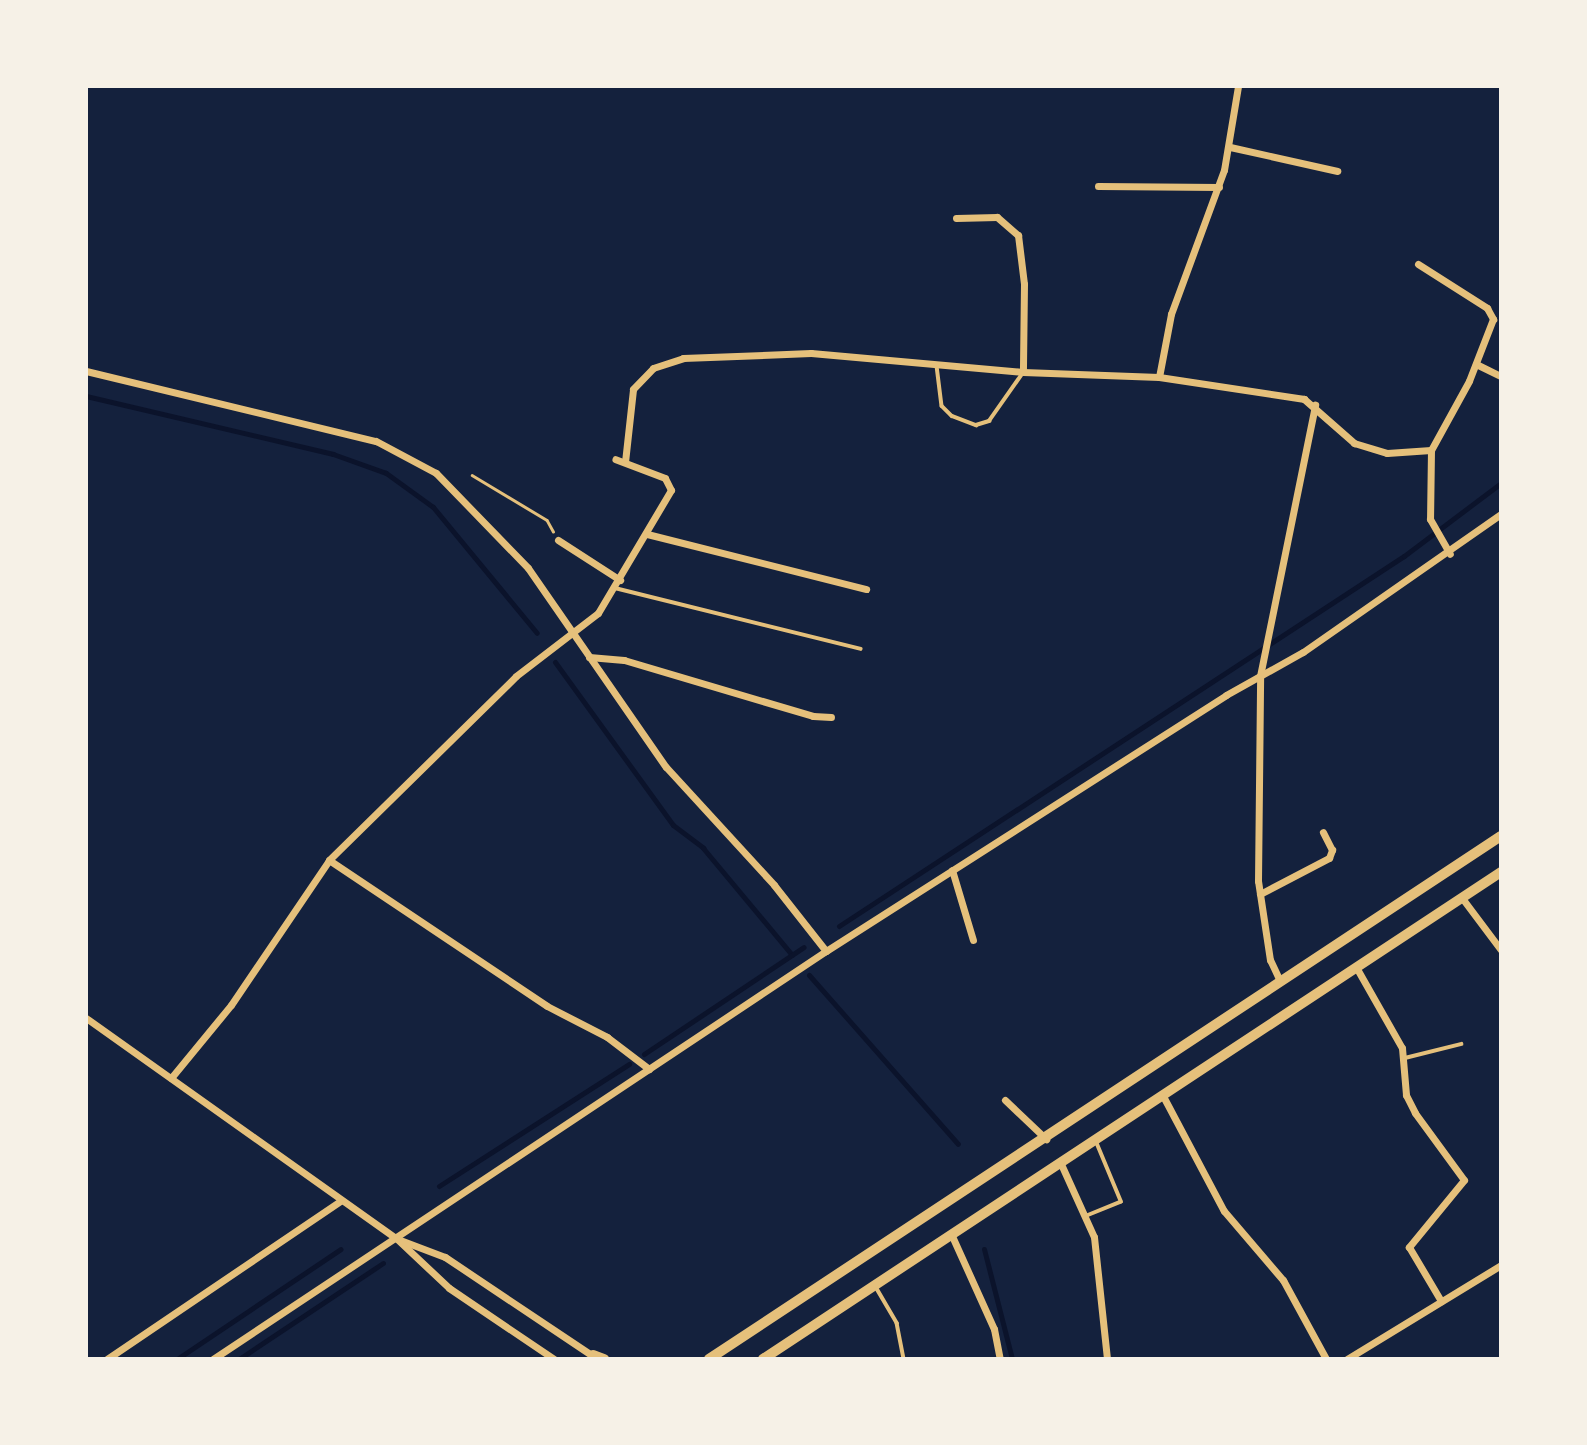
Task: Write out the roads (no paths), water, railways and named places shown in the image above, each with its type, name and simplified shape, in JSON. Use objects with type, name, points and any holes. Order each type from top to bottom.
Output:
[{"type":"highway","points":[[709,1359],[1046,1139],[1501,836]]},
{"type":"highway","points":[[763,1359],[1501,872]]},
{"type":"street","points":[[1160,377],[1171,314],[1219,187],[1230,147],[1238,86]]},
{"type":"street","points":[[1230,147],[1337,171]]},
{"type":"street","points":[[1098,186],[1219,187]]},
{"type":"street","points":[[956,218],[998,218],[1018,236],[1024,284],[1023,372]]},
{"type":"street","points":[[1418,264],[1492,314],[1492,324],[1476,364],[1432,450],[1430,519],[1450,554]]},
{"type":"street","points":[[625,462],[633,388],[653,368],[682,358],[811,353],[1023,372],[1160,377],[1291,396],[1315,405],[1354,443],[1387,453],[1432,450]]},
{"type":"street","points":[[1476,364],[1501,376]]},
{"type":"street","points":[[86,370],[376,441],[418,460],[466,499],[528,568],[674,777],[774,885],[826,951]]},
{"type":"street","points":[[1280,981],[1270,960],[1260,894],[1256,824],[1260,676],[1315,405]]},
{"type":"street","points":[[171,1078],[232,1005],[329,860],[516,676],[574,635],[615,588],[670,496],[670,483],[615,459]]},
{"type":"street","points":[[213,1359],[826,951],[1260,676],[1304,652],[1450,554],[1501,514]]},
{"type":"street","points":[[647,534],[866,589]]},
{"type":"street","points":[[558,540],[620,580]]},
{"type":"street","points":[[589,657],[624,660],[813,716],[831,717]]},
{"type":"street","points":[[1260,894],[1329,858],[1332,850],[1323,832]]},
{"type":"street","points":[[329,860],[547,1006],[607,1037],[649,1069]]},
{"type":"street","points":[[952,870],[973,940]]},
{"type":"street","points":[[1462,898],[1501,950]]},
{"type":"street","points":[[1356,967],[1405,1058],[1406,1096],[1464,1180],[1409,1247],[1441,1301]]},
{"type":"street","points":[[86,1018],[340,1201],[396,1238],[449,1288],[554,1359]]},
{"type":"street","points":[[1163,1096],[1224,1211],[1283,1280],[1326,1359]]},
{"type":"street","points":[[1005,1100],[1046,1139]]},
{"type":"street","points":[[1061,1164],[1088,1215],[1107,1359]]},
{"type":"street","points":[[107,1359],[340,1201]]},
{"type":"street","points":[[952,1236],[994,1329],[1000,1359]]},
{"type":"street","points":[[396,1238],[445,1257],[598,1358]]},
{"type":"street","points":[[1347,1359],[1501,1265]]},
{"type":"lane","points":[[937,364],[942,406],[952,416],[976,425],[989,421],[1023,372]]},
{"type":"lane","points":[[615,588],[862,649]]},
{"type":"lane","points":[[1405,1058],[1461,1044]]},
{"type":"lane","points":[[1088,1215],[1121,1202],[1095,1141]]},
{"type":"lane","points":[[875,1285],[897,1322],[904,1359]]},
{"type":"waterway","points":[[86,396],[333,454],[386,473],[433,507],[537,633]]},
{"type":"waterway","points":[[839,926],[1404,556],[1501,483]]},
{"type":"waterway","points":[[555,662],[673,825],[703,848],[792,955]]},
{"type":"waterway","points":[[644,1054],[804,947]]},
{"type":"waterway","points":[[809,975],[958,1144]]},
{"type":"waterway","points":[[439,1186],[629,1064]]},
{"type":"waterway","points":[[177,1359],[341,1249]]},
{"type":"waterway","points":[[984,1249],[1012,1359]]},
{"type":"waterway","points":[[239,1359],[383,1263]]}]
